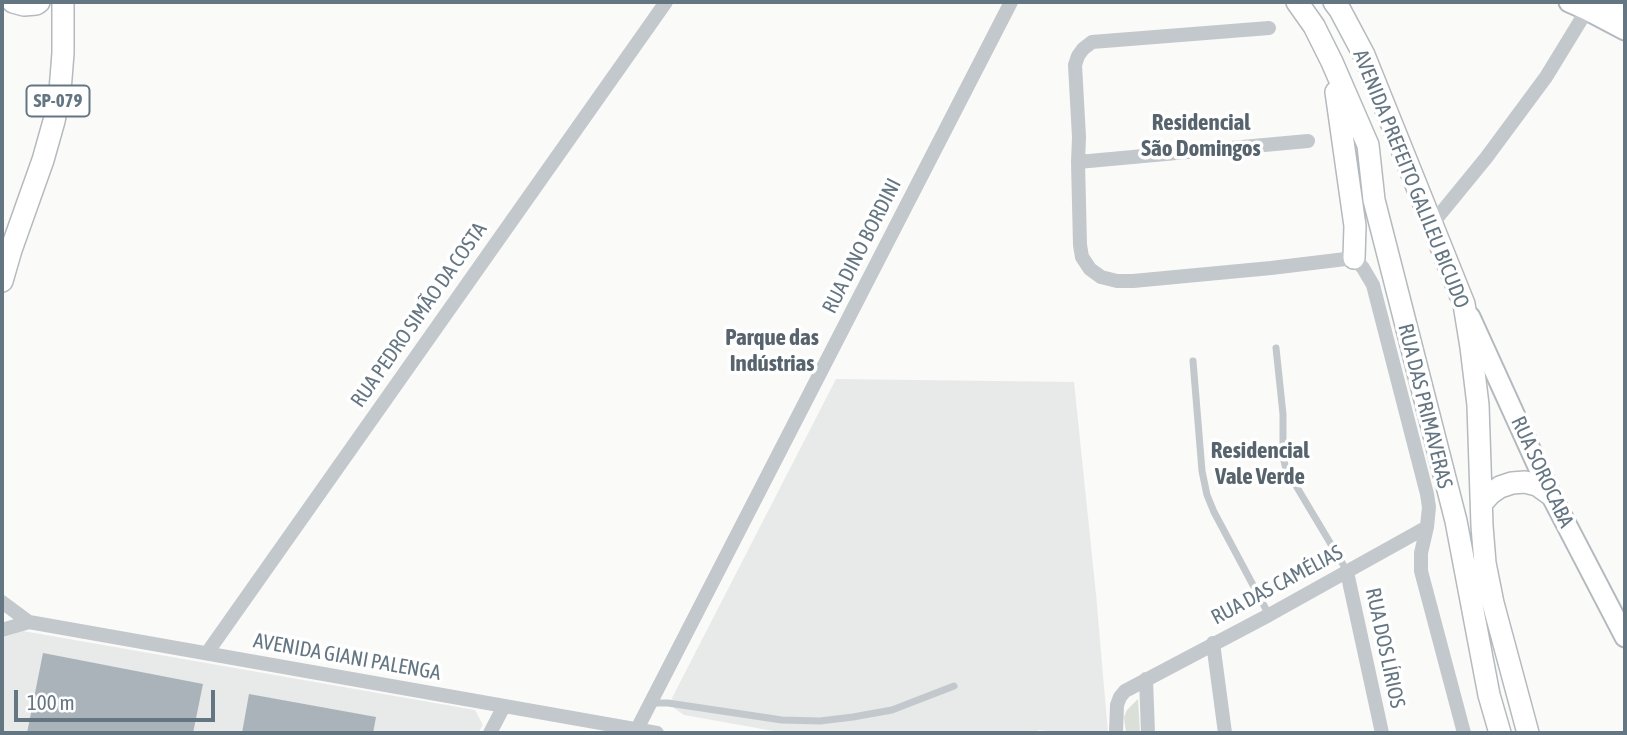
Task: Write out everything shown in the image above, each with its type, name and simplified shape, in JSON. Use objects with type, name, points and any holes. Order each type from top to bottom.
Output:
[{"type":"main road","points":[[13,2],[24,5],[39,2]]},
{"type":"main road","name":"SP-079","points":[[2,281],[54,121],[60,91],[64,2]]},
{"type":"main road","points":[[1297,2],[1314,26],[1332,62],[1368,145],[1374,200],[1455,522],[1489,695],[1500,733]]},
{"type":"main road","name":"AVENIDA PREFEITO GALILEU BICUDO","points":[[1334,2],[1363,55],[1464,304],[1478,405],[1485,562],[1493,603],[1528,733]]},
{"type":"main road","points":[[1569,2],[1625,12]]},
{"type":"main road","points":[[1596,6],[1625,30]]},
{"type":"main road","points":[[1332,62],[1355,226],[1354,258]]},
{"type":"main road","name":"RUA SOROCABA","points":[[1464,304],[1551,495],[1625,637]]},
{"type":"main road","points":[[1482,503],[1500,487],[1512,483],[1537,485],[1551,495]]},
{"type":"street","name":"RUA PEDRO SIMÃO DA COSTA","points":[[207,653],[666,2]]},
{"type":"street","name":"RUA DINO BORDINI","points":[[635,732],[1011,2]]},
{"type":"street","points":[[1432,224],[1486,158],[1596,6]]},
{"type":"street","points":[[1269,27],[1092,42],[1083,49],[1075,65],[1082,257],[1090,269],[1101,277],[1117,281],[1354,258]]},
{"type":"street","points":[[1078,162],[1308,141]]},
{"type":"street","name":"RUA DAS PRIMAVERAS","points":[[1354,258],[1373,285],[1427,494],[1429,507],[1421,553],[1421,571],[1464,733]]},
{"type":"street","name":"RUA DAS CAMÉLIAS","points":[[1116,733],[1116,711],[1120,696],[1125,691],[1427,527]]},
{"type":"street","name":"RUA DOS LÍRIOS","points":[[1347,572],[1382,733]]},
{"type":"street","points":[[2,602],[29,622]]},
{"type":"street","name":"AVENIDA GIANI PALENGA","points":[[29,622],[504,706],[635,732],[657,733]]},
{"type":"street","points":[[2,630],[29,622]]},
{"type":"street","points":[[1213,643],[1225,733]]},
{"type":"street","points":[[1146,679],[1148,733]]},
{"type":"street","points":[[490,733],[504,706]]},
{"type":"lane","points":[[1276,348],[1286,469],[1347,572]]},
{"type":"lane","points":[[1193,361],[1202,471],[1207,495],[1269,615]]},
{"type":"lane","points":[[650,703],[668,703],[782,720],[820,721],[892,710],[954,686]]},
{"type":"shaded area","points":[[836,379],[1074,382],[1108,733],[1038,730],[1037,733],[785,733],[684,715],[674,708],[672,698]]},
{"type":"shaded area","points":[[23,631],[475,710],[483,725],[478,733],[2,733],[2,638]]},
{"type":"shaded area","points":[[1138,699],[1140,733],[1126,733],[1124,717]]},
{"type":"building","points":[[43,653],[203,684],[193,733],[27,733]]},
{"type":"building","points":[[249,694],[376,717],[373,733],[242,733]]},
{"type":"district","name":"Residencial São Domingos","points":[[1201,136]]},
{"type":"district","name":"Parque das Indústrias","points":[[772,351]]},
{"type":"district","name":"Residencial Vale Verde","points":[[1260,464]]}]
